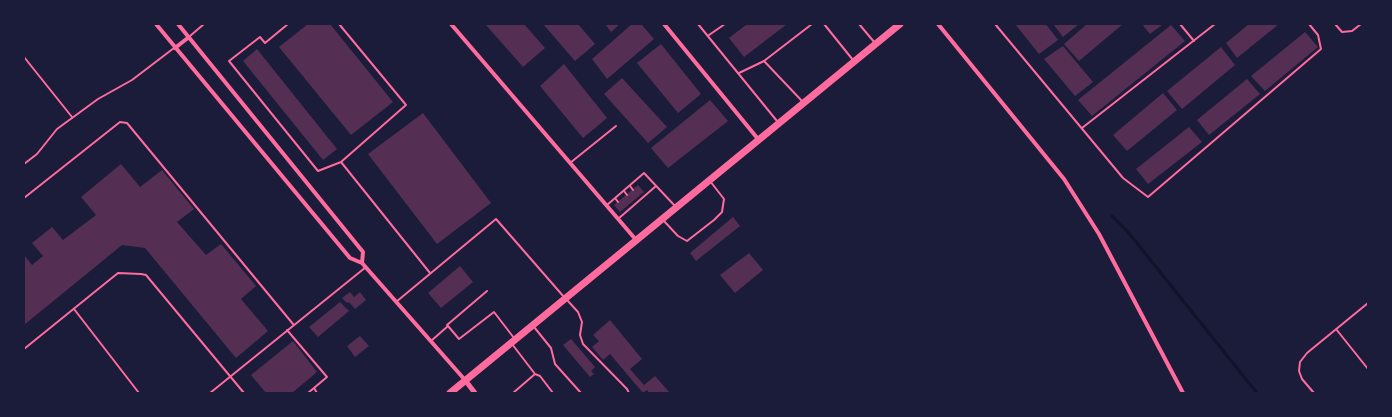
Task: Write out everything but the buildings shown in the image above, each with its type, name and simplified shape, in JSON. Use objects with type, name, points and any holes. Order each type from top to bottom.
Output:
[{"type":"main road","points":[[450,393],[566,299],[778,122],[900,24]]},
{"type":"street","points":[[156,24],[350,258],[362,263],[366,267],[465,380],[474,393]]},
{"type":"street","points":[[178,24],[363,252],[362,263]]},
{"type":"street","points":[[451,24],[637,240]]},
{"type":"street","points":[[664,24],[758,139]]},
{"type":"street","points":[[938,24],[1064,179],[1098,234],[1183,393]]},
{"type":"street","points":[[175,48],[189,37]]},
{"type":"lane","points":[[189,37],[204,24]]},
{"type":"lane","points":[[288,24],[265,43],[260,37],[229,61],[318,171],[341,162],[406,105],[339,24]]},
{"type":"lane","points":[[698,24],[709,35],[778,122]]},
{"type":"lane","points":[[709,35],[725,24]]},
{"type":"lane","points":[[739,73],[764,61],[812,24]]},
{"type":"lane","points":[[824,24],[854,61]]},
{"type":"lane","points":[[859,24],[875,44]]},
{"type":"lane","points":[[995,24],[1123,178],[1148,198],[1321,49],[1318,35],[1309,24]]},
{"type":"lane","points":[[1180,24],[1194,40]]},
{"type":"lane","points":[[1082,128],[1215,24]]},
{"type":"lane","points":[[1335,24],[1342,32],[1352,31],[1361,24]]},
{"type":"lane","points":[[24,164],[37,154],[57,129],[72,117],[98,99],[132,80],[175,48]]},
{"type":"lane","points":[[24,57],[72,117]]},
{"type":"lane","points":[[764,61],[803,102]]},
{"type":"lane","points":[[24,198],[120,122],[127,123],[294,324]]},
{"type":"lane","points":[[570,163],[616,126]]},
{"type":"lane","points":[[341,162],[430,273]]},
{"type":"lane","points":[[607,205],[644,173],[676,208]]},
{"type":"lane","points":[[662,219],[678,236],[687,241],[714,220],[722,212],[724,199],[710,180]]},
{"type":"lane","points":[[630,186],[633,190]]},
{"type":"lane","points":[[618,219],[656,186]]},
{"type":"lane","points":[[624,191],[627,195]]},
{"type":"lane","points":[[639,196],[642,199]]},
{"type":"lane","points":[[615,198],[618,202]]},
{"type":"lane","points":[[632,202],[635,205]]},
{"type":"lane","points":[[624,209],[627,212]]},
{"type":"lane","points":[[396,302],[496,219],[578,312],[582,322],[580,335],[583,344],[627,389],[629,393]]},
{"type":"lane","points":[[210,393],[366,267]]},
{"type":"lane","points":[[24,349],[118,273],[146,275],[244,393]]},
{"type":"lane","points":[[431,341],[448,326],[447,325],[487,291]]},
{"type":"lane","points":[[1314,393],[1302,379],[1299,370],[1300,362],[1307,353],[1368,303]]},
{"type":"lane","points":[[74,309],[139,393]]},
{"type":"lane","points":[[448,326],[460,339],[494,312],[535,374],[540,376],[553,393]]},
{"type":"lane","points":[[533,326],[551,348],[555,364],[581,393]]},
{"type":"lane","points":[[1336,329],[1368,369]]},
{"type":"lane","points":[[287,330],[327,377],[308,393]]},
{"type":"lane","points":[[513,393],[535,374]]},
{"type":"lane","points":[[314,388],[317,393]]},
{"type":"waterway","points":[[1112,216],[1128,232],[1257,393]]}]
